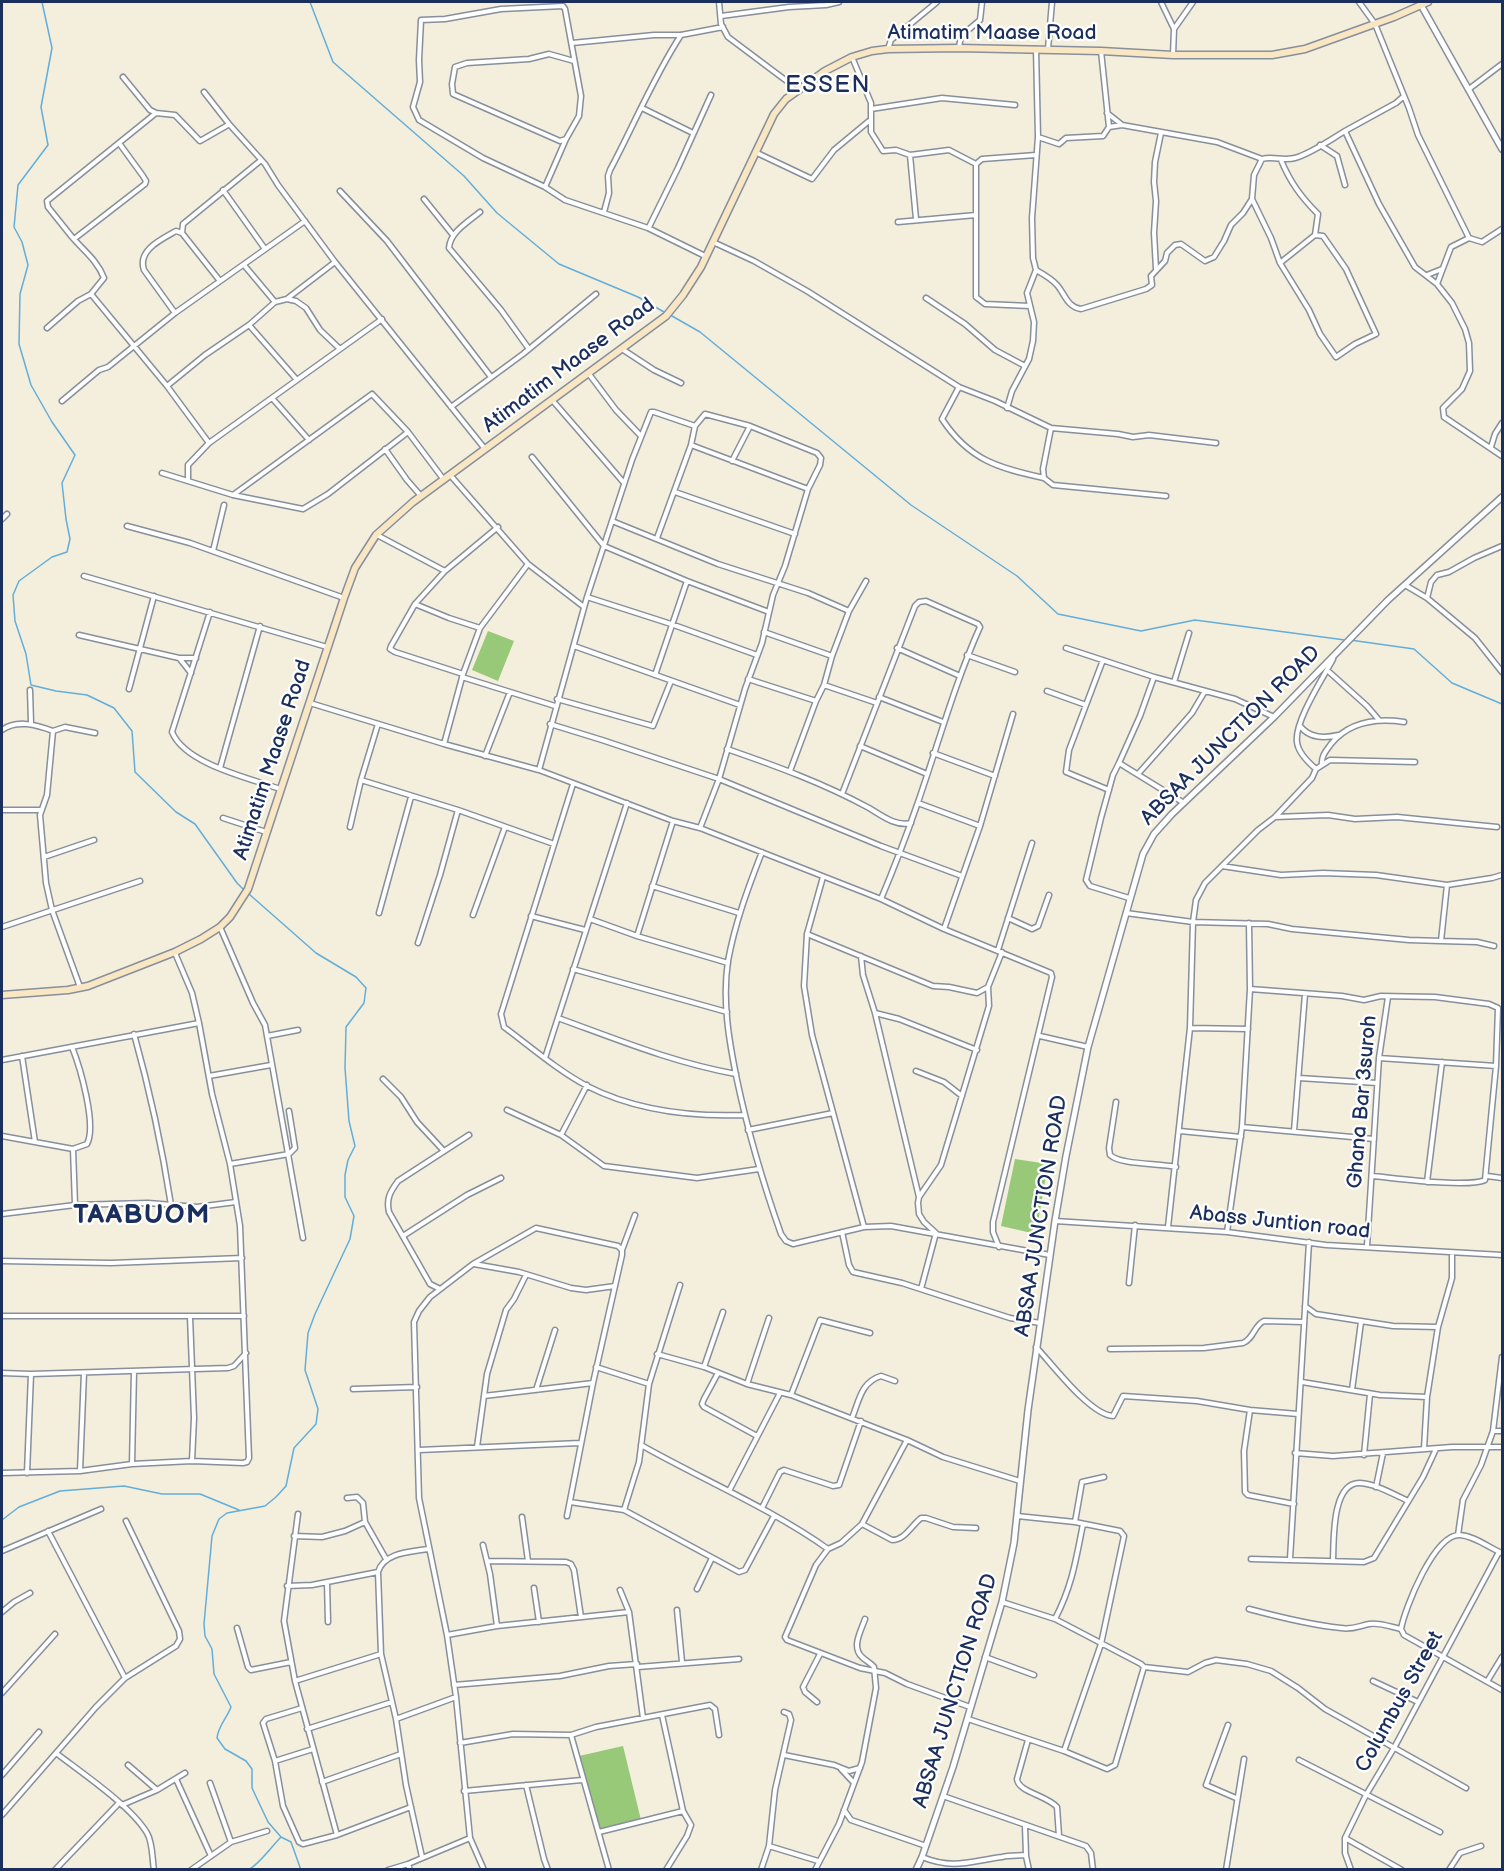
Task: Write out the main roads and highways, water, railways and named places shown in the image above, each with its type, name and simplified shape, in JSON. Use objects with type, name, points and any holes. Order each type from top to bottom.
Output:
[{"type":"main road","name":"Atimatim Maase Road","points":[[2,995],[80,988],[124,973],[201,939],[220,927],[230,917],[248,888],[355,568],[376,535],[422,496],[666,316],[693,281],[774,114],[786,99],[825,71],[852,57],[888,49],[1048,49],[1243,56],[1290,53],[1375,24],[1428,2]]},
{"type":"waterway","points":[[42,2],[52,48],[41,107],[48,145],[18,185],[14,227],[22,242],[28,265],[20,294],[19,344],[31,385],[52,422],[75,455],[62,483],[70,539],[67,552],[52,557],[19,581],[13,595],[15,621],[26,654],[31,685],[87,695],[114,708],[132,731],[135,772],[176,812],[195,824],[245,891]]},
{"type":"waterway","points":[[310,2],[333,62],[464,176],[497,213],[559,264],[638,297],[664,312]]},
{"type":"waterway","points":[[672,316],[700,332],[911,505],[1017,576],[1058,614],[1141,631],[1195,620],[1345,640]]},
{"type":"waterway","points":[[1350,640],[1414,649],[1452,683],[1502,704]]},
{"type":"waterway","points":[[249,894],[316,953],[356,977],[366,988],[364,1003],[346,1027],[345,1068],[349,1121],[355,1146],[348,1160],[345,1175],[345,1197],[354,1216],[350,1239],[308,1333],[305,1370],[318,1409],[316,1424],[294,1448],[286,1486],[276,1497],[265,1506],[227,1513],[219,1519],[212,1536],[204,1624],[205,1636],[212,1649],[214,1674],[231,1707],[217,1738],[225,1749],[246,1761],[252,1769],[252,1788],[268,1822],[281,1837],[291,1842],[301,1870]]},
{"type":"waterway","points":[[2,1520],[19,1507],[60,1491],[124,1486],[162,1494],[200,1494],[239,1510]]},
{"type":"waterway","points":[[248,1870],[261,1860],[281,1837]]},
{"type":"district","name":"ESSEN","points":[[828,86]]},
{"type":"district","name":"TAABUOM","points":[[142,1216]]}]
